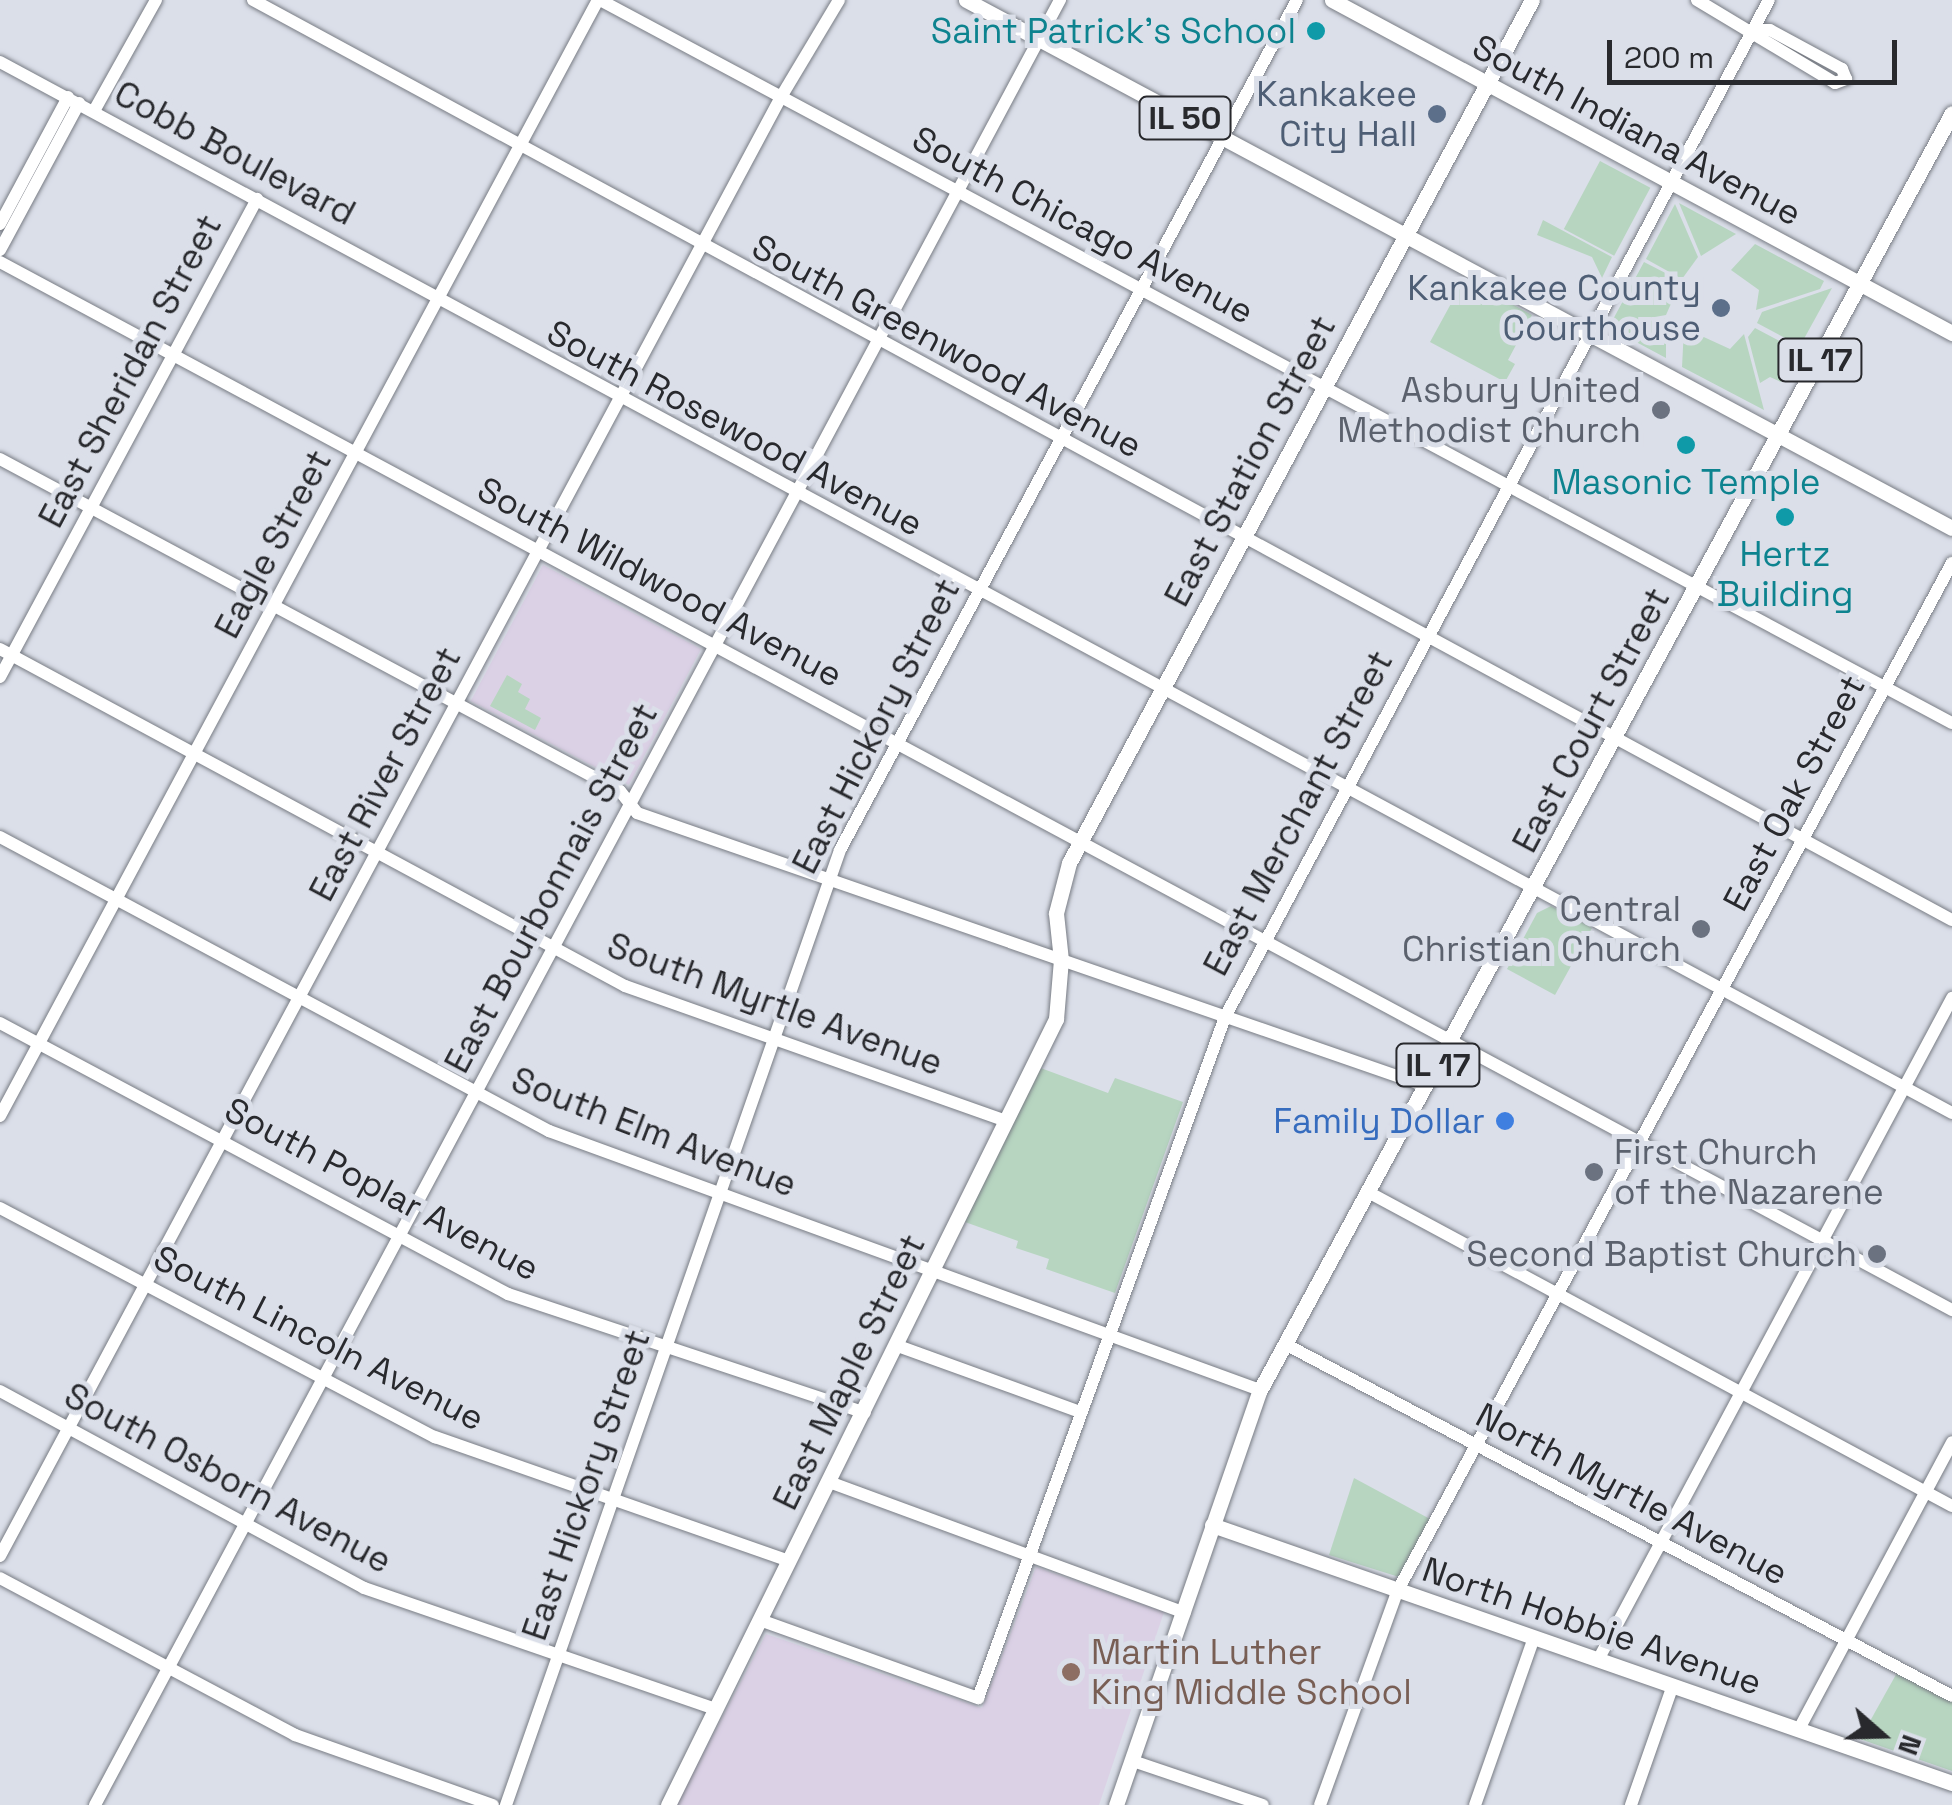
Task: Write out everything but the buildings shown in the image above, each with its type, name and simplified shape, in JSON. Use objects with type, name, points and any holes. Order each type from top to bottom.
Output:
[{"type":"main road","name":"IL 50","points":[[966,0],[1952,528]]},
{"type":"main road","name":"South Indiana Avenue","points":[[1332,0],[1952,333]]},
{"type":"main road","name":"East Station Street","points":[[1062,960],[1058,898],[1080,843],[1532,0]]},
{"type":"main road","name":"East Court Street","points":[[1116,1805],[1260,1390],[1861,284],[1946,139],[1952,113]]},
{"type":"main road","name":"East Maple Street","points":[[668,1805],[866,1412],[1056,1019],[1062,960]]},
{"type":"main road","name":"North Hobbie Avenue","points":[[1212,1525],[1952,1783]]},
{"type":"street","points":[[94,111],[156,0]]},
{"type":"street","name":"South Greenwood Avenue","points":[[253,0],[877,343],[1952,920]]},
{"type":"street","name":"Eagle Street","points":[[0,1116],[599,0]]},
{"type":"street","name":"South Chicago Avenue","points":[[599,0],[1952,723]]},
{"type":"street","name":"East River Street","points":[[824,20],[830,0]]},
{"type":"street","name":"East River Street","points":[[0,1556],[781,97],[839,0]]},
{"type":"street","name":"East Bourbonnais Street","points":[[95,1805],[1060,0]]},
{"type":"street","name":"East Hickory Street","points":[[506,1805],[828,879],[1297,0]]},
{"type":"street","points":[[1697,0],[1753,30],[1763,44],[1834,83],[1846,78],[1842,69],[1770,30],[1753,30]]},
{"type":"street","name":"East Merchant Street","points":[[760,1620],[978,1698],[1225,1016],[1769,0]]},
{"type":"street","name":"Cobb Boulevard","points":[[0,62],[257,199],[437,302]]},
{"type":"street","points":[[0,224],[74,100]]},
{"type":"street","points":[[0,250],[74,100]]},
{"type":"street","name":"East Sheridan Street","points":[[0,676],[6,652],[90,508],[257,199]]},
{"type":"street","name":"South Wildwood Avenue","points":[[0,262],[1952,1310]]},
{"type":"street","name":"South Rosewood Avenue","points":[[437,302],[1952,1113]]},
{"type":"street","points":[[0,459],[620,791],[629,806],[1426,1086]]},
{"type":"street","name":"East Oak Street","points":[[1320,1805],[1398,1590],[1952,563]]},
{"type":"street","name":"South Myrtle Avenue","points":[[6,652],[194,757],[625,986],[774,1035],[1006,1122]]},
{"type":"street","name":"South Elm Avenue","points":[[0,836],[549,1131],[916,1260],[932,1273],[1260,1390]]},
{"type":"street","points":[[1598,1660],[1952,998]]},
{"type":"street","name":"South Poplar Avenue","points":[[0,1023],[508,1294],[866,1412]]},
{"type":"street","points":[[1368,1192],[1952,1506]]},
{"type":"street","name":"South Lincoln Avenue","points":[[0,1208],[434,1437],[789,1561]]},
{"type":"street","name":"North Myrtle Avenue","points":[[1285,1344],[1952,1696]]},
{"type":"street","points":[[898,1346],[1080,1412]]},
{"type":"street","name":"South Osborn Avenue","points":[[0,1391],[364,1588],[715,1709]]},
{"type":"street","points":[[1799,1729],[1844,1638],[1952,1442]]},
{"type":"street","points":[[830,1482],[1185,1613]]},
{"type":"street","points":[[0,1578],[295,1735],[493,1805]]},
{"type":"street","points":[[1475,1805],[1534,1637]]},
{"type":"street","points":[[1631,1805],[1673,1686]]},
{"type":"street","points":[[1133,1761],[1263,1805]]},
{"type":"shaded area","points":[[543,565],[701,649],[629,785],[471,701]]},
{"type":"shaded area","name":"Martin Luther King Middle School","points":[[1036,1567],[1164,1612],[1099,1805],[676,1805],[766,1634],[982,1708]]},
{"type":"green space","points":[[1600,161],[1650,188],[1614,256],[1564,229]]},
{"type":"green space","points":[[1679,203],[1736,234],[1701,256]]},
{"type":"green space","points":[[1675,204],[1698,257],[1682,279],[1646,259]]},
{"type":"green space","points":[[1543,220],[1612,257],[1602,278],[1592,257],[1537,235]]},
{"type":"green space","points":[[1755,244],[1824,281],[1820,289],[1756,310],[1759,290],[1731,270]]},
{"type":"green space","points":[[1644,262],[1681,281],[1666,315],[1610,325]]},
{"type":"green space","points":[[1465,278],[1532,315],[1508,360],[1515,364],[1505,382],[1430,342]]},
{"type":"green space","points":[[1832,288],[1800,346],[1757,323],[1762,312]]},
{"type":"green space","points":[[1666,318],[1666,358],[1610,328],[1611,328]]},
{"type":"green space","points":[[1684,328],[1730,349],[1744,334],[1764,410],[1682,367]]},
{"type":"green space","points":[[1755,328],[1798,351],[1781,382],[1770,377],[1760,383],[1748,337]]},
{"type":"green space","points":[[507,675],[522,684],[518,692],[530,699],[525,709],[541,718],[535,730],[490,706]]},
{"type":"green space","points":[[1551,906],[1592,928],[1555,995],[1507,969],[1537,913]]},
{"type":"green space","points":[[1038,1067],[1108,1093],[1115,1078],[1183,1102],[1115,1293],[1046,1269],[1049,1259],[1016,1248],[1018,1241],[965,1222]]},
{"type":"green space","points":[[1354,1478],[1430,1519],[1399,1577],[1329,1555]]},
{"type":"green space","points":[[1898,1671],[1952,1700],[1952,1771],[1860,1739]]},
{"type":"place","name":"Saint Patrick's School","points":[[1316,31]]},
{"type":"place","name":"Kankakee City Hall","points":[[1437,114]]},
{"type":"place","name":"Kankakee County Courthouse","points":[[1721,308]]},
{"type":"place","name":"Asbury United Methodist Church","points":[[1661,410]]},
{"type":"place","name":"Masonic Temple","points":[[1686,445]]},
{"type":"place","name":"Hertz Building","points":[[1785,517]]},
{"type":"place","name":"Central Christian Church","points":[[1701,929]]},
{"type":"place","name":"Family Dollar","points":[[1505,1121]]},
{"type":"place","name":"First Church of the Nazarene","points":[[1594,1172]]},
{"type":"place","name":"Second Baptist Church","points":[[1877,1254]]},
{"type":"place","name":"Martin Luther King Middle School","points":[[1071,1672]]}]
